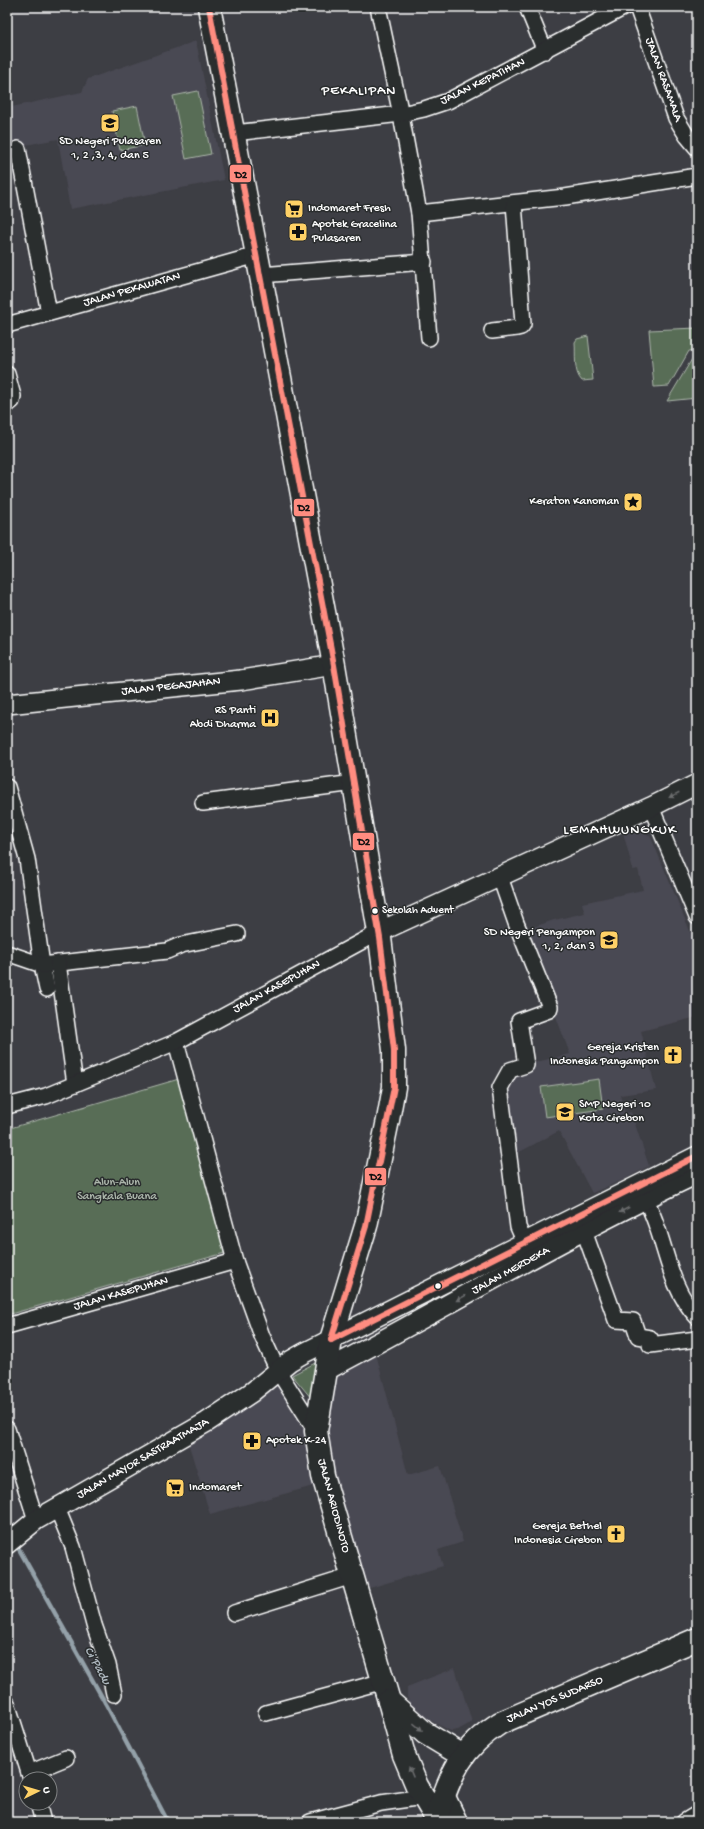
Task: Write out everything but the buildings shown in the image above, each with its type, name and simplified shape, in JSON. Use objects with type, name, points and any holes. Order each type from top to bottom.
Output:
[{"type":"main road","name":"JALAN ARIODINOTO","points":[[209,7],[334,665],[379,932],[394,1050],[394,1087],[366,1226],[331,1340],[316,1431],[323,1476],[387,1691],[404,1755],[417,1786],[434,1797]]},
{"type":"main road","name":"JALAN YOS SUDARSO","points":[[434,1797],[449,1781],[471,1745],[500,1723],[697,1639]]},
{"type":"main road","points":[[387,1691],[426,1733],[463,1756]]},
{"type":"main road","points":[[434,1797],[455,1818],[443,1821]]},
{"type":"street","points":[[378,7],[401,114],[419,213],[429,338]]},
{"type":"street","points":[[527,7],[545,51]]},
{"type":"street","name":"JALAN KEPATIHAN","points":[[234,133],[401,114],[424,109],[448,101],[545,51],[625,7]]},
{"type":"street","name":"JALAN RASAMALA","points":[[637,7],[676,118],[687,136],[697,148]]},
{"type":"street","points":[[18,149],[49,313]]},
{"type":"street","points":[[419,213],[565,197],[697,176]]},
{"type":"street","points":[[492,331],[517,328],[523,324],[514,203]]},
{"type":"street","name":"JALAN PEKAWATAN","points":[[7,325],[49,313],[259,265],[424,262]]},
{"type":"street","points":[[7,374],[13,396],[12,401],[7,404]]},
{"type":"street","name":"JALAN PEGAJAHAN","points":[[7,704],[241,680],[334,665]]},
{"type":"street","points":[[203,803],[354,783]]},
{"type":"street","points":[[379,932],[651,807],[697,784]]},
{"type":"street","points":[[7,787],[27,859],[42,965],[47,989]]},
{"type":"street","points":[[651,807],[697,917]]},
{"type":"street","points":[[500,877],[516,923],[550,1007],[549,1010],[519,1021],[526,1065],[510,1070],[500,1088],[518,1227],[525,1243]]},
{"type":"street","name":"JALAN KASEPUHAN","points":[[7,1106],[46,1096],[176,1042],[379,932]]},
{"type":"street","points":[[7,953],[42,965],[167,951],[181,945],[237,934]]},
{"type":"street","points":[[58,963],[74,1084]]},
{"type":"street","points":[[176,1042],[235,1261],[262,1336],[278,1371],[316,1431]]},
{"type":"street","name":"JALAN MERDEKA","points":[[327,1370],[590,1222],[697,1156]]},
{"type":"street","name":"JALAN MERDEKA","points":[[278,1371],[304,1353],[525,1243],[590,1222],[697,1174]]},
{"type":"street","points":[[646,1198],[656,1224],[669,1268],[680,1294],[687,1306],[697,1316]]},
{"type":"street","points":[[590,1222],[616,1320],[632,1321],[638,1336],[650,1338],[650,1345],[697,1339]]},
{"type":"street","name":"JALAN KASEPUHAN","points":[[7,1326],[235,1261]]},
{"type":"street","name":"JALAN MAYOR SASTRAATMAJA","points":[[7,1544],[31,1524],[57,1508],[207,1422],[252,1392],[278,1371]]},
{"type":"street","points":[[7,1429],[31,1524]]},
{"type":"street","points":[[57,1508],[73,1547],[94,1625],[108,1665],[114,1694]]},
{"type":"street","points":[[234,1613],[352,1576]]},
{"type":"street","points":[[266,1713],[387,1691]]},
{"type":"street","points":[[7,1703],[28,1771]]},
{"type":"street","points":[[40,1771],[66,1758]]},
{"type":"street","points":[[310,1822],[381,1803],[434,1797]]},
{"type":"street","points":[[40,1811],[43,1822]]},
{"type":"street","points":[[684,1822],[697,1814]]},
{"type":"shaded area","name":"SD Negeri Pulasaren 1, 2 ,3, 4, dan 5","points":[[196,41],[224,180],[70,209],[58,139],[9,148],[7,137],[7,108],[82,92],[88,79]]},
{"type":"shaded area","points":[[642,828],[646,834],[650,835],[697,948],[697,1017],[641,1031],[656,1090],[620,1095],[625,1113],[631,1112],[649,1166],[625,1179],[592,1193],[559,1131],[510,1157],[507,1082],[528,1064],[570,1054],[534,958],[522,931],[554,920],[585,913],[582,903],[643,890],[638,869],[633,870],[623,832]]},
{"type":"shaded area","points":[[376,1354],[408,1475],[440,1466],[463,1542],[438,1550],[443,1566],[363,1590],[326,1454],[327,1411],[333,1378]]},
{"type":"shaded area","points":[[278,1380],[309,1427],[317,1485],[210,1514],[188,1442]]},
{"type":"shaded area","points":[[455,1668],[472,1722],[458,1730],[451,1731],[413,1712],[407,1697],[407,1687]]},
{"type":"green space","points":[[198,91],[211,154],[186,159],[173,96]]},
{"type":"green space","points":[[137,106],[145,145],[120,150],[112,111]]},
{"type":"green space","points":[[697,328],[697,350],[689,351],[669,386],[654,387],[649,330]]},
{"type":"green space","points":[[588,336],[593,380],[582,381],[576,368],[575,342],[577,339]]},
{"type":"green space","points":[[692,359],[697,359],[697,398],[667,401]]},
{"type":"green space","name":"Alun-Alun Sangkala Buana","points":[[179,1079],[228,1252],[7,1315],[7,1129]]},
{"type":"green space","points":[[599,1079],[603,1109],[545,1117],[541,1087]]},
{"type":"green space","points":[[317,1362],[312,1399],[292,1375]]},
{"type":"waterway","name":"Ci Padu","points":[[7,1522],[12,1533]]},
{"type":"waterway","name":"Ci Padu","points":[[15,1542],[107,1706],[168,1822]]},
{"type":"transit line","name":"D2","points":[[209,7],[334,665],[380,938],[394,1050],[394,1087],[366,1226],[331,1340]]},
{"type":"transit line","name":"D2","points":[[331,1340],[697,1156]]},
{"type":"place","name":"SD Negeri Pulasaren 1, 2 ,3, 4, dan 5","points":[[110,123]]},
{"type":"place","name":"Indomaret Fresh","points":[[294,209]]},
{"type":"place","name":"Apotek Gracelina Pulasaren","points":[[298,232]]},
{"type":"place","name":"Keraton Kanoman","points":[[633,502]]},
{"type":"place","name":"RS Panti Abdi Dharma","points":[[270,718]]},
{"type":"place","name":"Sekolah Advent","points":[[375,911]]},
{"type":"place","name":"SD Negeri Pengampon 1, 2, dan 3","points":[[609,940]]},
{"type":"place","name":"Gereja Kristen Indonesia Pangampon","points":[[673,1055]]},
{"type":"place","name":"SMP Negeri 10 Kota Cirebon","points":[[565,1112]]},
{"type":"place","name":"Apotek K-24","points":[[252,1441]]},
{"type":"place","name":"Indomaret","points":[[175,1488]]},
{"type":"place","name":"Gereja Bethel Indonesia Cirebon","points":[[616,1534]]},
{"type":"district","name":"PEKALIPAN","points":[[359,91]]},
{"type":"district","name":"LEMAHWUNGKUK","points":[[620,830]]}]
